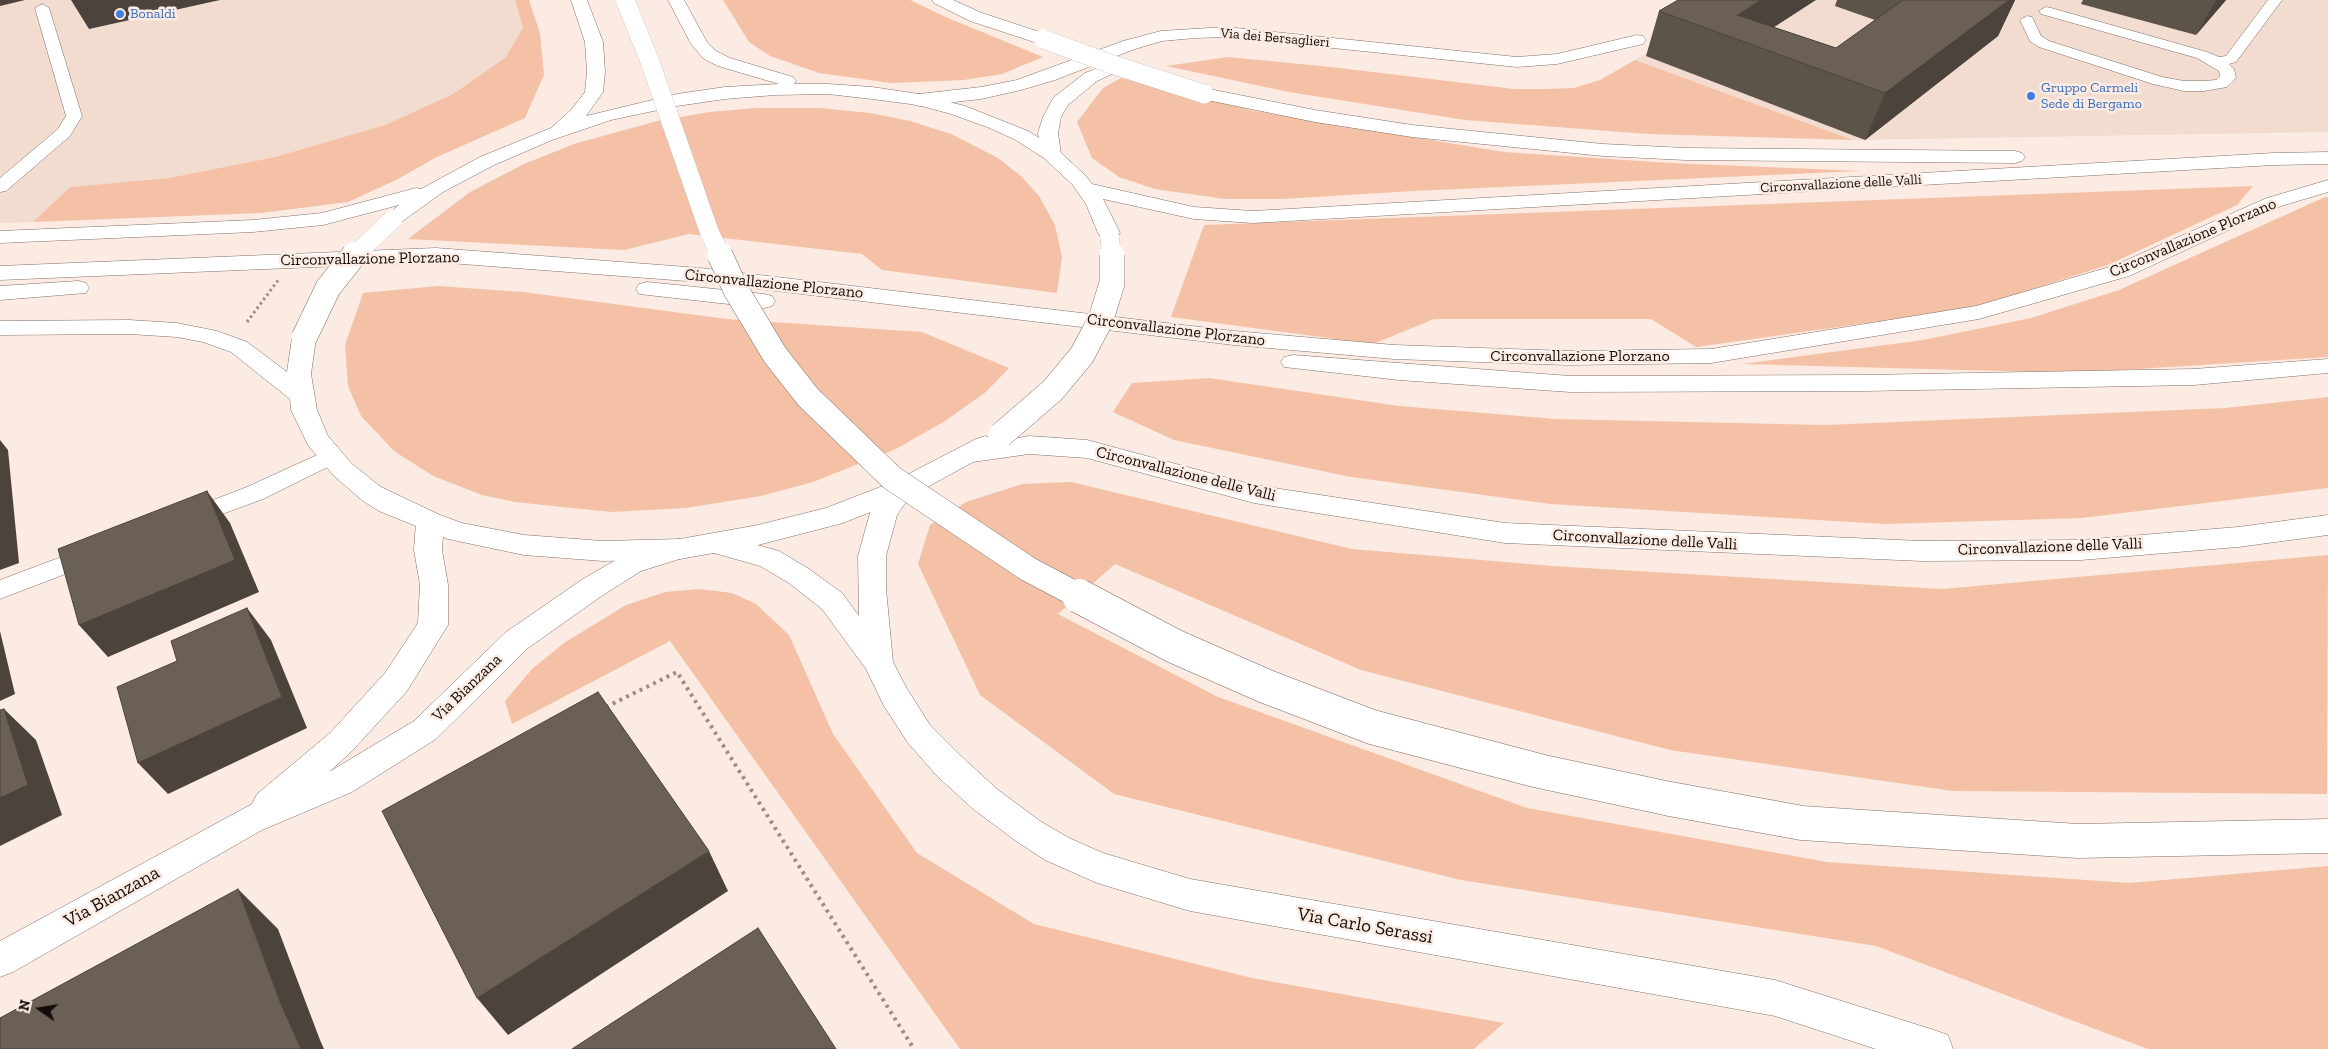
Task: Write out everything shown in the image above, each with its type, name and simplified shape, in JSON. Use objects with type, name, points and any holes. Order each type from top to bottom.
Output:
[{"type":"main road","points":[[557,132],[578,114],[594,92],[596,72],[594,42],[579,0]]},
{"type":"main road","points":[[625,0],[649,59],[709,231],[736,290],[775,355],[808,397],[892,478],[963,527],[1028,569],[1174,646],[1265,686],[1372,727],[1539,771],[1802,823],[2078,841],[2328,836]]},
{"type":"main road","points":[[676,0],[700,44],[710,55],[724,62],[769,77],[828,89],[918,100],[958,110],[1021,135],[1051,154],[1086,189],[1096,204],[1109,233],[1112,250],[1112,283],[1105,310],[1082,355],[1053,390],[1001,435],[971,454],[902,489],[833,516],[717,544],[680,548],[604,551],[524,545],[458,532],[430,522],[372,494],[330,457],[309,424],[301,395],[299,374],[304,338],[309,324],[328,288],[356,252],[393,219],[436,188],[487,161],[557,132],[631,110],[685,99],[748,91],[828,89]]},
{"type":"main road","points":[[940,0],[976,17],[1204,94],[1315,116],[1412,131],[1603,150],[1686,154],[2274,159]]},
{"type":"main road","name":"Via dei Bersaglieri","points":[[1051,154],[1048,133],[1052,117],[1060,102],[1074,89],[1108,68],[1164,52],[1201,47],[1238,47],[1505,76],[1531,75],[1557,73],[1596,61],[1653,30]]},
{"type":"main road","name":"Via dei Bersaglieri","points":[[918,100],[981,93],[1021,85],[1129,45],[1160,36],[1195,33],[1226,32],[1517,62],[1557,59],[1637,40]]},
{"type":"main road","name":"Circonvallazione delle Valli","points":[[1086,189],[1194,213],[1253,217],[2274,159],[2328,158]]},
{"type":"main road","name":"Circonvallazione Plorzano","points":[[0,273],[436,255],[700,275],[1234,338],[1394,352],[1568,358],[1711,356],[1980,312],[2121,271],[2274,202],[2328,186]]},
{"type":"main road","points":[[0,237],[204,229],[323,219],[375,207],[436,188]]},
{"type":"main road","name":"Circonvallazione Plorzano","points":[[0,293],[422,268],[938,320],[1221,356],[1399,372],[1570,384],[1864,383],[2185,377],[2328,366]]},
{"type":"main road","points":[[0,328],[129,327],[178,330],[209,336],[239,347],[270,369],[301,395]]},
{"type":"main road","name":"Circonvallazione delle Valli","points":[[971,454],[1029,445],[1087,449],[1254,494],[1505,533],[1912,550],[2071,550],[2238,537],[2328,525]]},
{"type":"main road","points":[[878,662],[872,589],[872,556],[884,513],[902,489]]},
{"type":"main road","name":"Via Bianzana","points":[[250,820],[341,742],[396,682],[433,625],[434,585],[428,550],[430,522]]},
{"type":"main road","points":[[717,544],[769,558],[799,576],[832,601],[878,662]]},
{"type":"main road","name":"Via Bianzana","points":[[0,960],[250,820],[340,782],[425,730],[517,640],[593,587],[631,564],[680,548]]},
{"type":"main road","name":"Via Carlo Serassi","points":[[878,662],[895,697],[919,734],[984,799],[1028,832],[1057,849],[1097,867],[1190,895],[1775,998],[1934,1049]]},
{"type":"lane","points":[[2046,11],[2202,55],[2218,62],[2226,70],[2228,78],[2221,84],[2184,86],[2159,81],[2044,44],[2035,38],[2020,19],[2037,19],[2057,0]]},
{"type":"lane","points":[[2218,62],[2231,59],[2275,0]]},
{"type":"lane","points":[[0,187],[64,132],[74,116],[42,8]]},
{"type":"lane","points":[[163,528],[255,493],[330,457]]},
{"type":"lane","points":[[0,590],[117,545]]},
{"type":"path","points":[[598,711],[677,672],[914,1049]]},
{"type":"shaded area","points":[[0,0],[515,0],[523,28],[505,58],[453,94],[385,125],[275,157],[169,178],[70,187],[33,222],[0,223]]},
{"type":"shaded area","points":[[515,0],[529,0],[540,33],[544,75],[525,118],[437,157],[396,180],[348,202],[261,213],[33,222],[70,187],[169,178],[275,157],[385,125],[453,94],[505,58],[523,28]]},
{"type":"shaded area","points":[[723,0],[910,0],[948,18],[1043,57],[1002,74],[964,80],[891,83],[819,73],[770,56],[749,42]]},
{"type":"shaded area","name":"Gruppo Carmeli Sede di Bergamo","points":[[1741,0],[2328,0],[2328,132],[1853,140],[1635,60]]},
{"type":"shaded area","points":[[1228,57],[1331,67],[1514,89],[1574,88],[1600,80],[1635,60],[1853,140],[1648,134],[1465,120],[1289,92],[1166,66]]},
{"type":"shaded area","points":[[1121,78],[1255,111],[1504,152],[1671,163],[1860,171],[1413,191],[1282,199],[1225,199],[1155,189],[1119,177],[1092,158],[1077,122],[1103,88]]},
{"type":"shaded area","points":[[755,108],[819,108],[870,113],[910,121],[951,134],[998,158],[1021,176],[1039,196],[1055,225],[1062,257],[1057,293],[882,270],[862,254],[689,234],[624,250],[408,239],[470,192],[524,164],[574,144],[657,121],[710,112]]},
{"type":"shaded area","points":[[2253,186],[2237,205],[2108,265],[1973,308],[1696,347],[1651,319],[1434,319],[1373,344],[1171,317],[1204,225]]},
{"type":"shaded area","points":[[2328,197],[2328,357],[2074,373],[1742,364],[1923,340],[2031,318],[2119,290]]},
{"type":"shaded area","points":[[438,286],[523,292],[727,319],[922,332],[1009,368],[986,392],[945,421],[896,449],[813,482],[761,496],[686,508],[611,512],[515,502],[482,495],[433,476],[394,451],[361,416],[348,386],[345,345],[363,293]]},
{"type":"shaded area","points":[[1209,378],[1399,406],[1556,419],[1825,425],[2225,408],[2328,397],[2328,488],[2082,518],[1885,524],[1550,504],[1351,477],[1174,440],[1113,412],[1132,383]]},
{"type":"shaded area","points":[[1071,482],[1352,549],[1552,566],[1942,589],[2328,555],[2327,794],[1953,791],[1670,750],[1361,670],[1115,564],[1058,614],[1218,697],[1527,808],[1827,862],[2129,883],[2328,866],[2328,1049],[2148,1049],[1876,946],[1461,880],[1114,794],[980,695],[918,564],[930,525],[966,502],[1022,484]]},
{"type":"shaded area","points":[[700,589],[732,593],[756,604],[789,635],[833,734],[917,853],[1034,924],[1252,978],[1504,1023],[1474,1049],[960,1049],[670,641],[512,724],[505,701],[532,669],[564,643],[626,605],[665,592]]},
{"type":"building","points":[[1678,0],[1761,0],[1737,15],[1836,48],[1903,0],[2009,0],[1885,93],[1659,11]]},
{"type":"building","points":[[207,491],[235,560],[79,625],[58,549]]},
{"type":"building","points":[[247,608],[282,697],[138,763],[117,687],[177,661],[171,641]]},
{"type":"building","points":[[598,692],[709,851],[477,998],[382,811]]},
{"type":"building","points":[[4,709],[28,785],[0,798],[0,710]]},
{"type":"building","points":[[238,889],[280,1002],[301,1049],[0,1049],[0,1018]]},
{"type":"building","points":[[758,928],[836,1049],[572,1049]]},
{"type":"place","name":"Bonaldi","points":[[120,14]]},
{"type":"place","name":"Gruppo Carmeli Sede di Bergamo","points":[[2031,96]]}]
